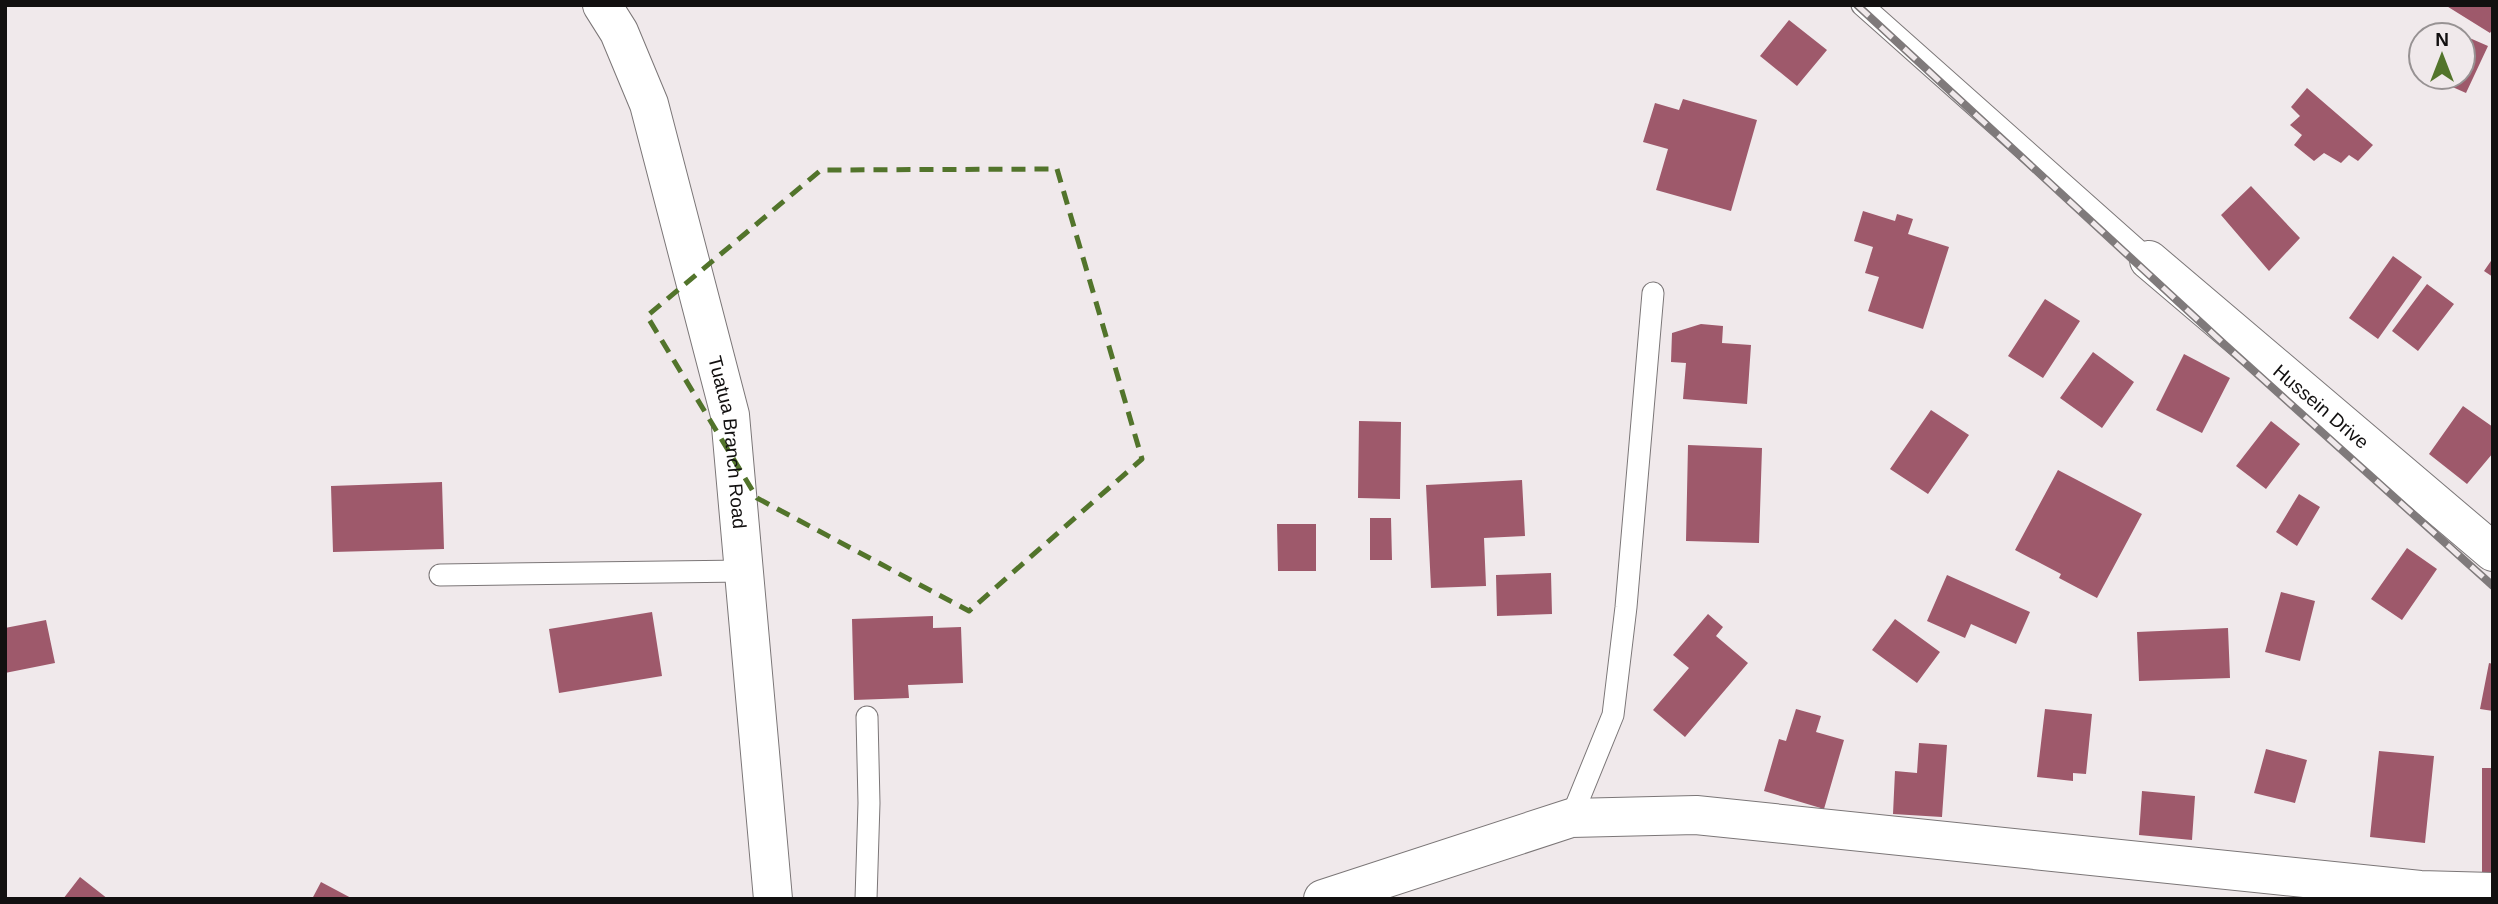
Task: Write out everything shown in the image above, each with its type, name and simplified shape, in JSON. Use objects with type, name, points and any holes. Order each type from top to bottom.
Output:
[{"type":"street","name":"Tuatua Branch Road","points":[[602,5],[619,32],[649,104],[730,415],[773,899]]},
{"type":"street","name":"Hussein Drive","points":[[2149,260],[2493,552]]},
{"type":"street","points":[[1323,899],[1571,818],[1696,815],[2420,890],[2493,892]]},
{"type":"lane","points":[[1861,5],[2149,260]]},
{"type":"lane","points":[[1571,818],[1613,715],[1626,607],[1653,293]]},
{"type":"lane","points":[[440,575],[744,571]]},
{"type":"lane","points":[[866,899],[869,803],[867,717]]},
{"type":"highlighted area","points":[[1057,169],[1142,459],[969,611],[757,498],[647,316],[821,170]]},
{"type":"building","points":[[2445,5],[2491,5],[2493,28],[2490,33],[2477,25],[2477,21],[2471,21]]},
{"type":"building","points":[[1789,20],[1827,50],[1797,86],[1760,56]]},
{"type":"building","points":[[2477,41],[2488,46],[2477,70]]},
{"type":"building","points":[[2307,88],[2373,145],[2358,161],[2349,155],[2341,163],[2324,153],[2314,161],[2294,145],[2302,135],[2290,125],[2300,116],[2291,107]]},
{"type":"building","points":[[1683,99],[1757,120],[1731,211],[1656,190],[1668,149],[1643,142],[1655,103],[1679,110]]},
{"type":"building","points":[[2251,186],[2300,238],[2269,271],[2221,215]]},
{"type":"building","points":[[1863,211],[1895,221],[1897,214],[1913,219],[1908,234],[1949,247],[1923,329],[1868,311],[1879,277],[1865,273],[1873,247],[1854,241]]},
{"type":"building","points":[[2393,256],[2422,277],[2378,339],[2349,318]]},
{"type":"building","points":[[2493,258],[2493,277],[2484,271]]},
{"type":"building","points":[[2427,284],[2454,304],[2418,351],[2392,331]]},
{"type":"building","points":[[2045,299],[2080,321],[2043,378],[2008,356]]},
{"type":"building","points":[[1701,324],[1723,326],[1722,343],[1751,345],[1747,404],[1683,399],[1686,363],[1671,362],[1672,333]]},
{"type":"building","points":[[2093,352],[2134,382],[2102,428],[2060,398]]},
{"type":"building","points":[[2184,354],[2230,378],[2202,433],[2156,410]]},
{"type":"building","points":[[2463,406],[2493,427],[2493,453],[2467,484],[2429,454]]},
{"type":"building","points":[[1931,410],[1969,435],[1928,494],[1890,469]]},
{"type":"building","points":[[1359,421],[1401,422],[1400,499],[1358,498]]},
{"type":"building","points":[[2271,421],[2300,444],[2266,489],[2236,466]]},
{"type":"building","points":[[1688,445],[1762,448],[1759,543],[1686,541]]},
{"type":"building","points":[[2058,470],[2142,514],[2097,598],[2059,578],[2061,574],[2015,550]]},
{"type":"building","points":[[1522,480],[1525,536],[1484,538],[1486,586],[1431,588],[1426,485]]},
{"type":"building","points":[[442,482],[444,549],[333,552],[331,486]]},
{"type":"building","points":[[2299,494],[2320,507],[2297,546],[2276,532]]},
{"type":"building","points":[[1370,518],[1391,518],[1392,560],[1370,560]]},
{"type":"building","points":[[1277,524],[1316,524],[1316,571],[1278,571]]},
{"type":"building","points":[[2407,548],[2437,569],[2402,620],[2371,599]]},
{"type":"building","points":[[1551,573],[1552,614],[1497,616],[1496,575]]},
{"type":"building","points":[[1947,575],[2030,612],[2016,644],[1971,624],[1965,638],[1927,621]]},
{"type":"building","points":[[2281,592],[2315,601],[2300,661],[2265,652]]},
{"type":"building","points":[[652,612],[662,676],[559,693],[549,629]]},
{"type":"building","points":[[1708,614],[1723,627],[1716,636],[1748,663],[1685,737],[1653,710],[1689,668],[1673,655]]},
{"type":"building","points":[[933,616],[933,628],[961,627],[963,683],[908,685],[909,698],[854,700],[852,619]]},
{"type":"building","points":[[1895,619],[1940,652],[1917,683],[1872,650]]},
{"type":"building","points":[[46,620],[55,663],[5,673],[5,628]]},
{"type":"building","points":[[2228,628],[2230,678],[2139,681],[2137,632]]},
{"type":"building","points":[[2489,663],[2493,664],[2493,711],[2480,709]]},
{"type":"building","points":[[1796,709],[1821,716],[1816,732],[1844,740],[1824,809],[1764,791],[1779,739],[1786,741]]},
{"type":"building","points":[[2045,709],[2092,714],[2086,774],[2073,773],[2073,781],[2037,777]]},
{"type":"building","points":[[1919,743],[1947,745],[1942,817],[1893,814],[1895,771],[1917,773]]},
{"type":"building","points":[[2266,749],[2307,760],[2295,803],[2254,793]]},
{"type":"building","points":[[2379,751],[2434,756],[2425,843],[2370,837]]},
{"type":"building","points":[[2482,768],[2493,768],[2493,873],[2482,873]]},
{"type":"building","points":[[2142,791],[2195,796],[2192,840],[2139,835]]},
{"type":"building","points":[[80,877],[108,899],[63,899]]},
{"type":"building","points":[[321,882],[353,899],[312,899]]},
{"type":"railway","points":[[1857,5],[2224,344],[2493,586]]}]
